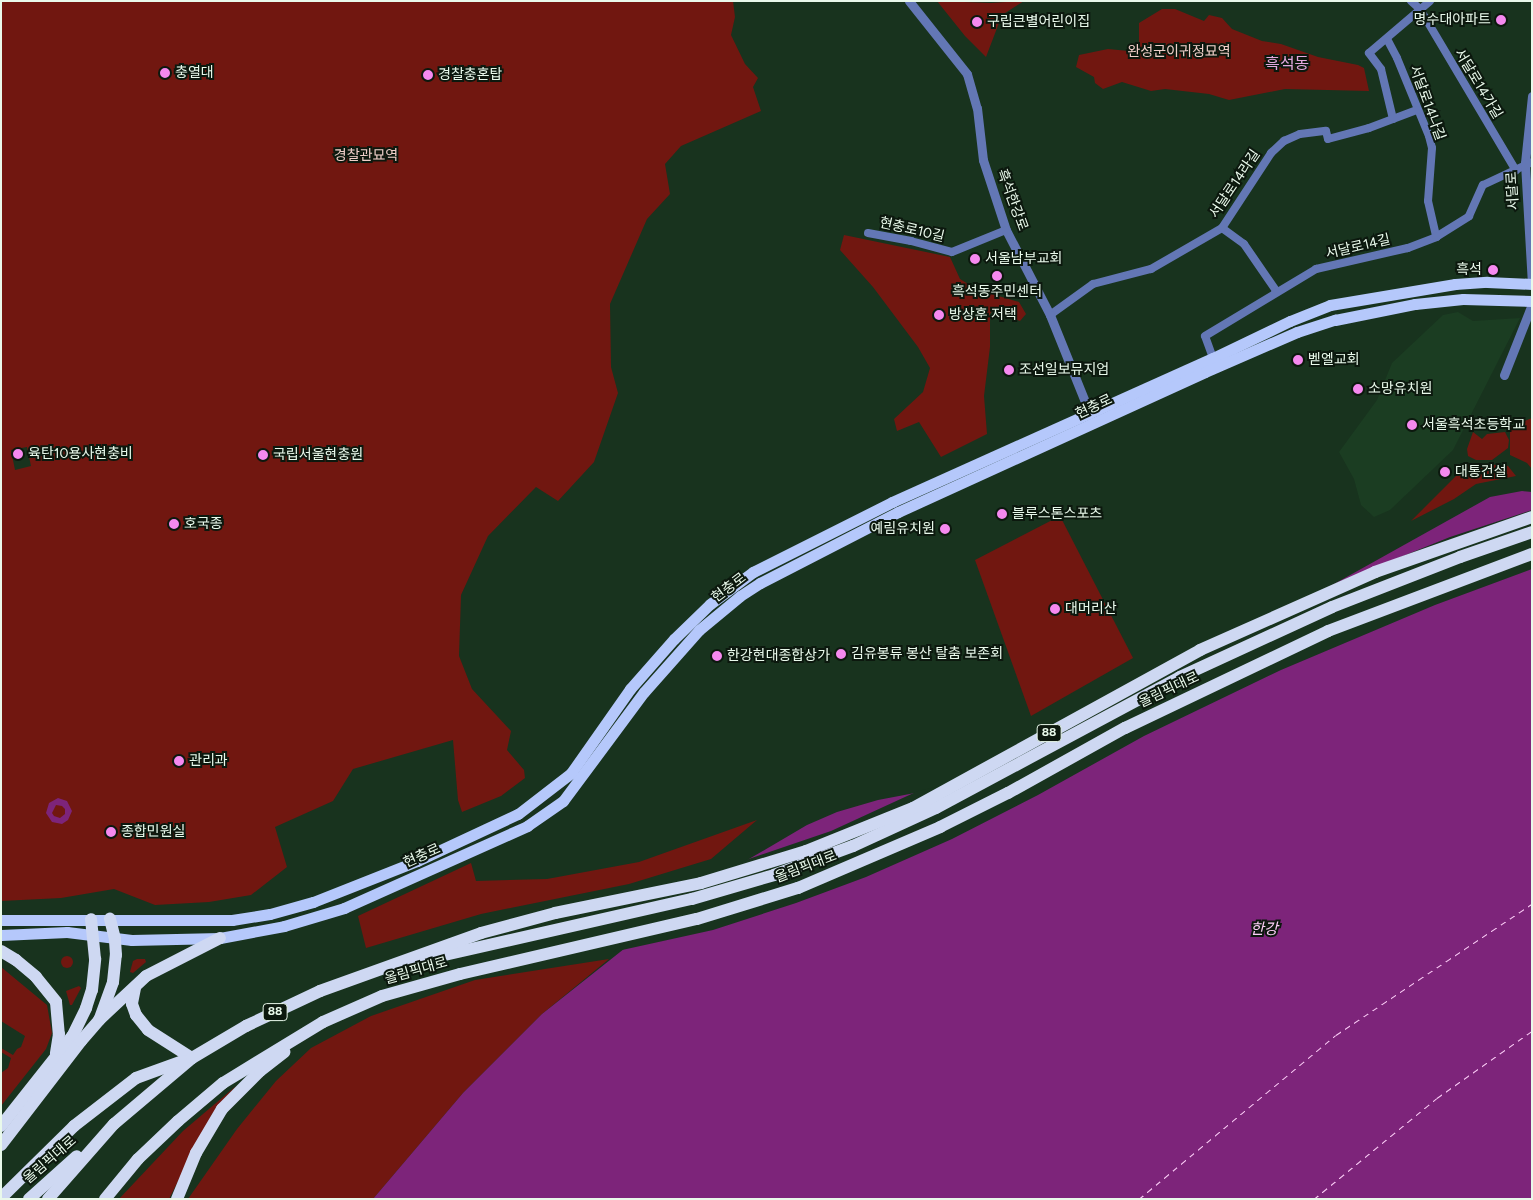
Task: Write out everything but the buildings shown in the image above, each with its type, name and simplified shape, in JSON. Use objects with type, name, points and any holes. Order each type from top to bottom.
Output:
[{"type":"highway","name":"올림픽대로","points":[[29,1199],[192,1058],[246,1026],[320,991],[481,933],[554,914],[701,883],[806,852],[913,808],[1200,650],[1374,572],[1532,517]]},
{"type":"highway","name":"올림픽대로","points":[[378,969],[692,899],[774,875],[852,846],[936,808],[1180,677],[1332,607],[1460,556],[1532,532]]},
{"type":"highway","name":"올림픽대로","points":[[105,1199],[145,1153],[178,1121],[223,1083],[323,1022],[382,996],[460,974],[698,919],[798,888],[940,827],[1008,793],[1125,728],[1328,631],[1532,554]]},
{"type":"highway","points":[[1,1126],[73,1035],[92,990],[95,959],[91,919]]},
{"type":"highway","points":[[99,1020],[113,982],[115,938],[110,919]]},
{"type":"highway","points":[[1,1144],[99,1020],[135,986],[146,976],[220,938]]},
{"type":"highway","points":[[1,951],[16,960],[36,977],[56,1002],[60,1034],[56,1057]]},
{"type":"highway","points":[[135,986],[132,1004],[136,1015],[148,1030],[192,1058]]},
{"type":"highway","points":[[177,1199],[196,1153],[222,1110],[260,1072],[323,1022]]},
{"type":"highway","points":[[1,1198],[74,1126],[136,1078],[192,1058]]},
{"type":"highway","name":"올림픽대로","points":[[48,1199],[114,1124]]},
{"type":"main road","name":"현충로","points":[[1,920],[110,919],[213,922],[270,914],[313,902],[366,882],[518,814],[571,773],[637,681],[689,622],[735,584],[753,572],[892,502],[1213,358],[1290,320],[1330,305],[1455,284],[1487,282],[1532,284]]},
{"type":"main road","name":"현충로","points":[[1,935],[66,932],[115,938],[220,938],[284,926],[344,908],[527,826],[563,801],[644,692],[706,624],[740,596],[760,583],[898,512],[1297,332],[1335,320],[1415,304],[1463,299],[1532,301]]},
{"type":"street","name":"흑석한강로","points":[[909,1],[967,74],[977,108],[983,160],[1006,230],[1050,315],[1090,414]]},
{"type":"street","name":"서달로14가길","points":[[1411,1],[1420,9],[1516,171]]},
{"type":"street","points":[[1392,119],[1381,69],[1369,53],[1387,40],[1430,1]]},
{"type":"street","name":"서달로14나길","points":[[1387,40],[1397,58],[1432,148],[1428,200],[1436,237]]},
{"type":"street","name":"서달로","points":[[1532,96],[1528,163],[1529,254],[1532,284]]},
{"type":"street","name":"서달로14라길","points":[[1050,315],[1093,284],[1151,269],[1222,228],[1271,154],[1284,142],[1300,134],[1326,131],[1328,139],[1417,110]]},
{"type":"street","name":"서달로14길","points":[[1213,358],[1205,336],[1316,269],[1408,248],[1436,237],[1469,216],[1483,185],[1516,171],[1528,163]]},
{"type":"street","points":[[1222,228],[1244,244],[1277,292]]},
{"type":"street","name":"현충로10길","points":[[868,233],[911,241],[952,252],[1006,230]]},
{"type":"street","points":[[1504,375],[1532,304]]},
{"type":"shaded area","name":"서울흑석초등학교","points":[[1458,312],[1473,321],[1520,318],[1453,450],[1390,510],[1374,517],[1361,505],[1354,479],[1339,452],[1377,400],[1392,363],[1443,315]]},
{"type":"green space","name":"국립서울현충원","points":[[1,1],[733,1],[735,17],[731,35],[745,64],[758,78],[753,87],[761,111],[681,146],[665,164],[670,194],[647,219],[610,304],[611,367],[618,393],[594,462],[558,501],[536,487],[488,536],[461,595],[459,656],[472,689],[511,731],[507,750],[524,770],[525,778],[501,796],[462,812],[458,800],[453,740],[353,769],[333,801],[275,827],[287,867],[251,895],[209,902],[155,905],[114,889],[61,898],[1,901]],"holes":[[[27,447],[31,466],[15,470],[11,450]]]},
{"type":"green space","points":[[937,1],[991,3],[1024,1],[1002,15],[986,57],[965,36]]},
{"type":"green space","name":"완성군이귀정묘역","points":[[1162,9],[1175,9],[1204,21],[1209,15],[1222,18],[1232,29],[1262,41],[1281,44],[1318,57],[1358,65],[1364,68],[1369,91],[1285,89],[1229,100],[1209,94],[1165,89],[1151,91],[1122,82],[1103,89],[1095,83],[1094,77],[1076,67],[1079,55],[1108,49],[1139,52],[1139,23]]},
{"type":"green space","points":[[844,235],[950,257],[960,279],[978,290],[1019,302],[1026,314],[1020,321],[992,311],[990,314],[990,347],[984,396],[987,434],[941,457],[919,422],[897,431],[894,419],[923,392],[930,368],[918,347],[873,287],[840,250]]},
{"type":"green space","points":[[1532,418],[1532,469],[1527,463],[1510,455],[1510,427]]},
{"type":"green space","points":[[1473,432],[1482,439],[1487,434],[1505,432],[1509,440],[1508,448],[1492,460],[1476,460],[1468,456],[1467,449]]},
{"type":"green space","points":[[1468,464],[1508,466],[1516,476],[1476,484],[1454,499],[1411,521]]},
{"type":"green space","points":[[1060,516],[1133,658],[1031,716],[975,560]]},
{"type":"green space","points":[[757,820],[711,859],[629,884],[481,914],[366,948],[358,916],[471,863],[476,881],[547,879],[639,862]]},
{"type":"green space","points":[[67,956],[73,962],[67,968],[61,962]]},
{"type":"green space","points":[[145,959],[146,962],[133,973],[130,972],[133,961]]},
{"type":"green space","points":[[609,959],[542,1014],[463,1093],[373,1199],[188,1199],[237,1129],[276,1081],[311,1048],[371,1016],[475,980]]},
{"type":"green space","points":[[1,967],[47,1005],[52,1033],[46,1049],[1,1106],[1,1073],[8,1068],[11,1058],[1,1052],[1,1048],[13,1055],[21,1047],[25,1036],[1,1021]]},
{"type":"green space","points":[[79,986],[81,988],[72,1005],[70,1005],[66,991]]},
{"type":"green space","points":[[236,1086],[212,1114],[169,1199],[119,1199],[183,1131]]},
{"type":"water","name":"한강","points":[[1522,491],[1532,492],[1532,1199],[373,1199],[463,1093],[542,1014],[678,906],[749,859],[807,825],[837,812],[878,800],[957,785],[1146,689],[1490,497]]},
{"type":"water","points":[[58,798],[67,801],[72,811],[68,820],[62,824],[52,822],[46,813],[49,803]],"holes":[[[56,805],[62,806],[65,809],[65,814],[60,818],[54,816],[52,813]]]},
{"type":"pier","points":[[1532,510],[1532,569],[1435,605],[1281,670],[1144,736],[1038,795],[952,839],[866,877],[796,903],[713,930],[613,952],[676,904],[740,862],[831,831],[918,791],[956,782],[1314,592],[1450,537]]},
{"type":"ferry route","points":[[1139,1199],[1336,1035],[1532,904]]},
{"type":"ferry route","points":[[1314,1199],[1437,1098],[1532,1031]]},
{"type":"place","name":"명수대아파트","points":[[1501,20]]},
{"type":"place","name":"구립큰별어린이집","points":[[977,22]]},
{"type":"place","name":"충열대","points":[[165,73]]},
{"type":"place","name":"경찰충혼탑","points":[[428,75]]},
{"type":"place","name":"서울남부교회","points":[[975,259]]},
{"type":"place","name":"흑석","points":[[1493,270]]},
{"type":"place","name":"흑석동주민센터","points":[[997,276]]},
{"type":"place","name":"방상훈 저택","points":[[939,315]]},
{"type":"place","name":"벧엘교회","points":[[1298,360]]},
{"type":"place","name":"조선일보뮤지엄","points":[[1009,370]]},
{"type":"place","name":"소망유치원","points":[[1358,389]]},
{"type":"place","name":"서울흑석초등학교","points":[[1412,425]]},
{"type":"place","name":"육탄10용사현충비","points":[[18,454]]},
{"type":"place","name":"국립서울현충원","points":[[263,455]]},
{"type":"place","name":"대통건설","points":[[1445,472]]},
{"type":"place","name":"블루스톤스포츠","points":[[1002,514]]},
{"type":"place","name":"호국종","points":[[174,524]]},
{"type":"place","name":"예림유치원","points":[[945,529]]},
{"type":"place","name":"대머리산","points":[[1055,609]]},
{"type":"place","name":"김유봉류 봉산 탈춤 보존회","points":[[841,654]]},
{"type":"place","name":"한강현대종합상가","points":[[717,656]]},
{"type":"place","name":"관리과","points":[[179,761]]},
{"type":"place","name":"종합민원실","points":[[111,832]]},
{"type":"district","name":"흑석동","points":[[1287,64]]},
{"type":"park label","name":"경찰관묘역","points":[[366,156]]}]
